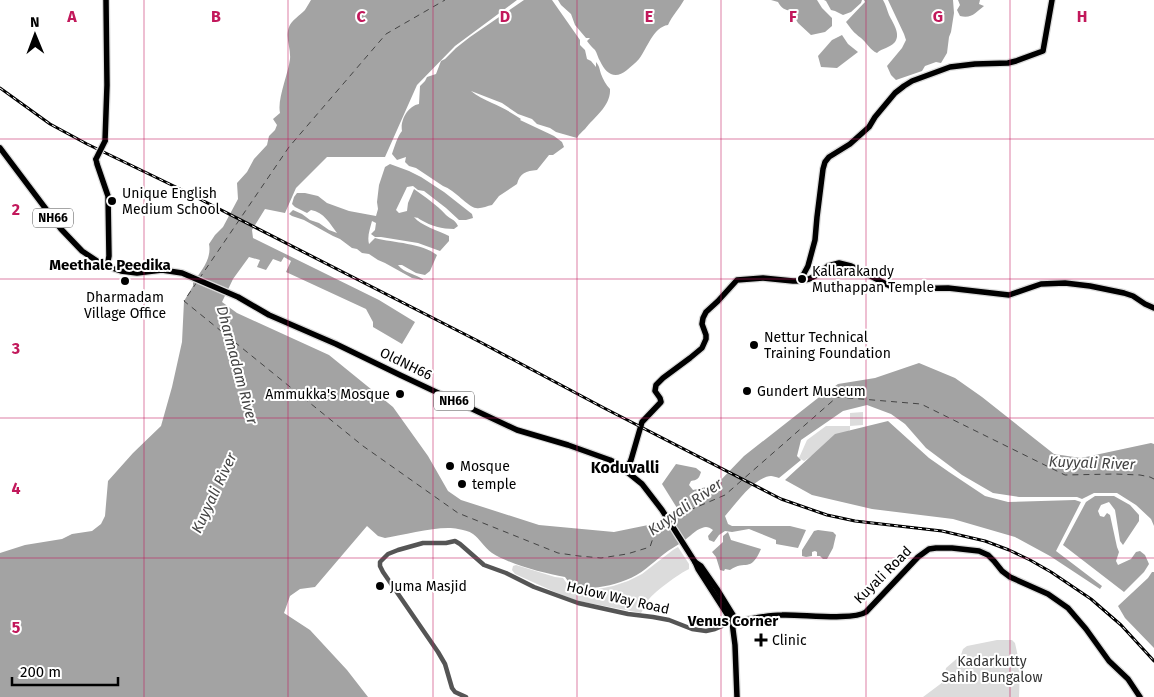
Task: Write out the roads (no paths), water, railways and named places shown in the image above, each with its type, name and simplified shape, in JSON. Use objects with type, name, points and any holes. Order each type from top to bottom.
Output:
[{"type":"main road","points":[[106,0],[107,85],[105,141],[96,159],[96,164],[108,196],[109,256],[107,266]]},
{"type":"main road","points":[[800,280],[808,266],[815,240],[824,169],[829,157],[850,144],[869,127],[874,117],[895,93],[912,81],[950,67],[1008,63],[1043,51],[1052,0]]},
{"type":"main road","name":"NH66","points":[[0,148],[61,229],[82,251],[107,266]]},
{"type":"main road","points":[[626,471],[642,422],[661,402],[656,391],[656,385],[702,348],[706,340],[702,324],[706,312],[737,280],[763,278],[793,282],[809,279],[819,274],[828,266],[839,263],[851,266],[896,289],[948,288],[1009,295],[1041,284],[1065,283],[1124,293],[1154,308]]},
{"type":"main road","name":"OldNH66","points":[[107,266],[121,271],[137,273],[162,270],[182,274],[238,297],[269,315],[336,344],[517,430],[568,445],[616,463],[642,484],[662,510],[695,562],[701,566],[724,600],[733,615],[732,622]]},
{"type":"main road","name":"Kuyali Road","points":[[732,622],[782,615],[846,617],[860,615],[866,612],[918,557],[929,549],[952,548],[979,552],[988,555],[1010,577],[1048,594],[1068,608],[1086,629],[1108,661],[1128,679],[1140,697]]},
{"type":"main road","name":"NH66","points":[[732,622],[737,697]]},
{"type":"street","name":"Holow Way Road","points":[[466,697],[455,692],[452,688],[445,664],[438,652],[383,572],[380,562],[388,554],[423,543],[455,541],[484,565],[506,573],[534,587],[578,603],[628,614],[669,620],[692,629],[706,631],[732,622]]},
{"type":"water","points":[[311,0],[517,0],[455,46],[417,85],[385,157],[327,157],[296,188],[285,213],[265,209],[252,230],[253,238],[379,300],[415,322],[402,344],[373,327],[373,322],[366,309],[286,272],[291,261],[284,257],[281,262],[273,259],[266,270],[257,267],[260,260],[249,257],[233,279],[222,302],[237,313],[329,355],[393,407],[428,456],[448,491],[461,500],[539,525],[614,532],[658,523],[677,508],[662,484],[676,464],[696,468],[701,472],[699,478],[691,481],[689,485],[693,490],[716,485],[744,456],[838,384],[875,378],[919,363],[955,378],[1054,454],[1081,458],[1151,443],[1154,444],[1154,526],[1151,519],[1136,505],[1117,493],[1094,493],[1082,499],[1077,497],[1019,497],[993,493],[962,475],[926,448],[905,424],[891,414],[867,405],[843,411],[801,440],[797,456],[801,460],[779,478],[771,476],[758,481],[745,492],[725,516],[728,524],[732,526],[790,526],[806,530],[798,548],[776,544],[776,540],[749,529],[732,532],[725,531],[714,542],[709,540],[708,536],[713,530],[705,527],[697,530],[631,578],[607,586],[573,588],[565,577],[527,568],[492,553],[478,538],[466,531],[442,528],[385,538],[378,536],[367,526],[315,587],[300,589],[290,596],[284,613],[310,630],[347,670],[368,697],[0,697],[0,553],[25,545],[62,539],[72,534],[92,531],[101,524],[105,516],[108,481],[161,426],[182,342],[184,301],[207,260],[210,249],[209,244],[223,227],[238,199],[237,183],[247,172],[254,159],[267,145],[269,136],[275,130],[277,125],[273,119],[280,113],[280,101],[290,59],[289,27],[305,10]]},
{"type":"water","points":[[524,0],[552,0],[580,40],[580,45],[585,50],[587,59],[596,67],[596,62],[598,65],[610,89],[610,95],[605,106],[577,138],[537,124],[532,119],[518,114],[502,103],[471,91],[511,112],[520,120],[554,136],[562,142],[564,147],[553,155],[549,155],[537,170],[522,175],[517,184],[499,196],[492,205],[476,208],[469,205],[448,188],[416,168],[409,166],[405,162],[406,157],[397,160],[392,154],[402,131],[402,122],[408,111],[419,104],[420,86],[427,77],[436,74],[441,61],[456,48]]},
{"type":"water","points":[[558,0],[684,0],[668,25],[654,34],[638,60],[623,73],[615,75],[605,69],[595,50],[587,41],[590,38],[586,38],[575,25],[571,14]]},
{"type":"water","points":[[771,0],[817,0],[832,18],[832,26],[825,32],[811,35],[798,23],[791,11],[780,6],[778,2]]},
{"type":"water","points":[[824,0],[862,0],[851,12],[843,15],[831,10]]},
{"type":"water","points":[[864,0],[883,0],[897,32],[895,42],[877,53],[846,22],[865,2]]},
{"type":"water","points":[[888,0],[953,0],[954,13],[947,53],[941,63],[936,62],[925,66],[922,71],[896,80],[891,75],[887,66],[906,40]]},
{"type":"water","points":[[958,0],[980,0],[979,4],[984,6],[971,16],[964,17],[960,16],[957,10],[960,5]]},
{"type":"water","points":[[842,35],[848,44],[858,52],[837,68],[821,67],[818,56],[832,40]]},
{"type":"water","points":[[390,164],[421,177],[472,214],[473,218],[459,220],[424,191],[418,190],[413,186],[407,187],[396,210],[399,213],[407,211],[414,189],[457,224],[458,226],[454,229],[441,228],[414,217],[425,225],[449,236],[449,241],[440,251],[418,243],[375,237],[371,234],[375,230],[376,223],[372,221],[369,244],[375,238],[424,248],[437,255],[430,271],[425,275],[398,265],[403,270],[424,280],[412,278],[369,254],[352,248],[340,239],[304,220],[289,214],[293,210],[337,233],[320,213],[311,210],[307,213],[292,204],[297,193],[305,193],[318,196],[327,203],[349,211],[376,216],[379,185],[385,167]]},
{"type":"water","points":[[888,421],[929,458],[985,496],[1008,502],[1075,500],[1081,502],[1056,551],[1102,586],[1100,589],[1050,556],[1015,537],[953,519],[872,509],[812,495],[785,480],[835,434]]},
{"type":"water","points":[[1095,496],[1114,496],[1130,505],[1139,515],[1139,521],[1123,545],[1120,541],[1115,510],[1109,502],[1101,505],[1098,511],[1100,516],[1104,517],[1107,513],[1110,515],[1119,552],[1116,561],[1118,565],[1131,559],[1136,552],[1140,551],[1145,555],[1149,564],[1144,572],[1124,592],[1063,545],[1086,502]]},
{"type":"water","points":[[814,531],[833,532],[836,535],[833,548],[827,559],[817,556],[815,551],[812,552],[812,556],[802,556],[802,550]]},
{"type":"water","points":[[728,532],[731,540],[761,549],[751,564],[735,567],[730,570],[720,570],[716,557],[712,552],[723,542],[723,536]]},
{"type":"water","points":[[1154,572],[1154,648],[1125,618],[1118,606]]},
{"type":"railway","points":[[0,88],[50,124],[87,144],[180,189],[480,342],[781,499],[827,515],[855,521],[942,531],[985,541],[1030,560],[1091,599],[1121,625],[1154,661]]},
{"type":"place","name":"Unique English Medium School","points":[[112,201]]},
{"type":"place","name":"Kallarakandy Muthappan Temple","points":[[802,279]]},
{"type":"place","name":"Dharmadam Village Office","points":[[125,281]]},
{"type":"place","name":"Nettur Technical Training Foundation","points":[[754,345]]},
{"type":"place","name":"Gundert Museum","points":[[747,391]]},
{"type":"place","name":"Ammukka's Mosque","points":[[400,394]]},
{"type":"place","name":"Mosque","points":[[450,466]]},
{"type":"place","name":"temple","points":[[462,484]]},
{"type":"place","name":"Juma Masjid","points":[[380,586]]},
{"type":"place","name":"Clinic","points":[[761,640]]},
{"type":"district","name":"Meethale Peedika","points":[[110,265]]},
{"type":"district","name":"Koduvalli","points":[[625,467]]},
{"type":"district","name":"Venus Corner","points":[[733,621]]},
{"type":"water label","name":"Dharmadam River","points":[[237,365]]},
{"type":"water label","name":"Kuyyali River","points":[[1092,463]]},
{"type":"water label","name":"Kuyyali River","points":[[214,493]]},
{"type":"water label","name":"Kuyyali River","points":[[685,507]]},
{"type":"park label","name":"Kadarkutty Sahib Bungalow","points":[[992,670]]}]
